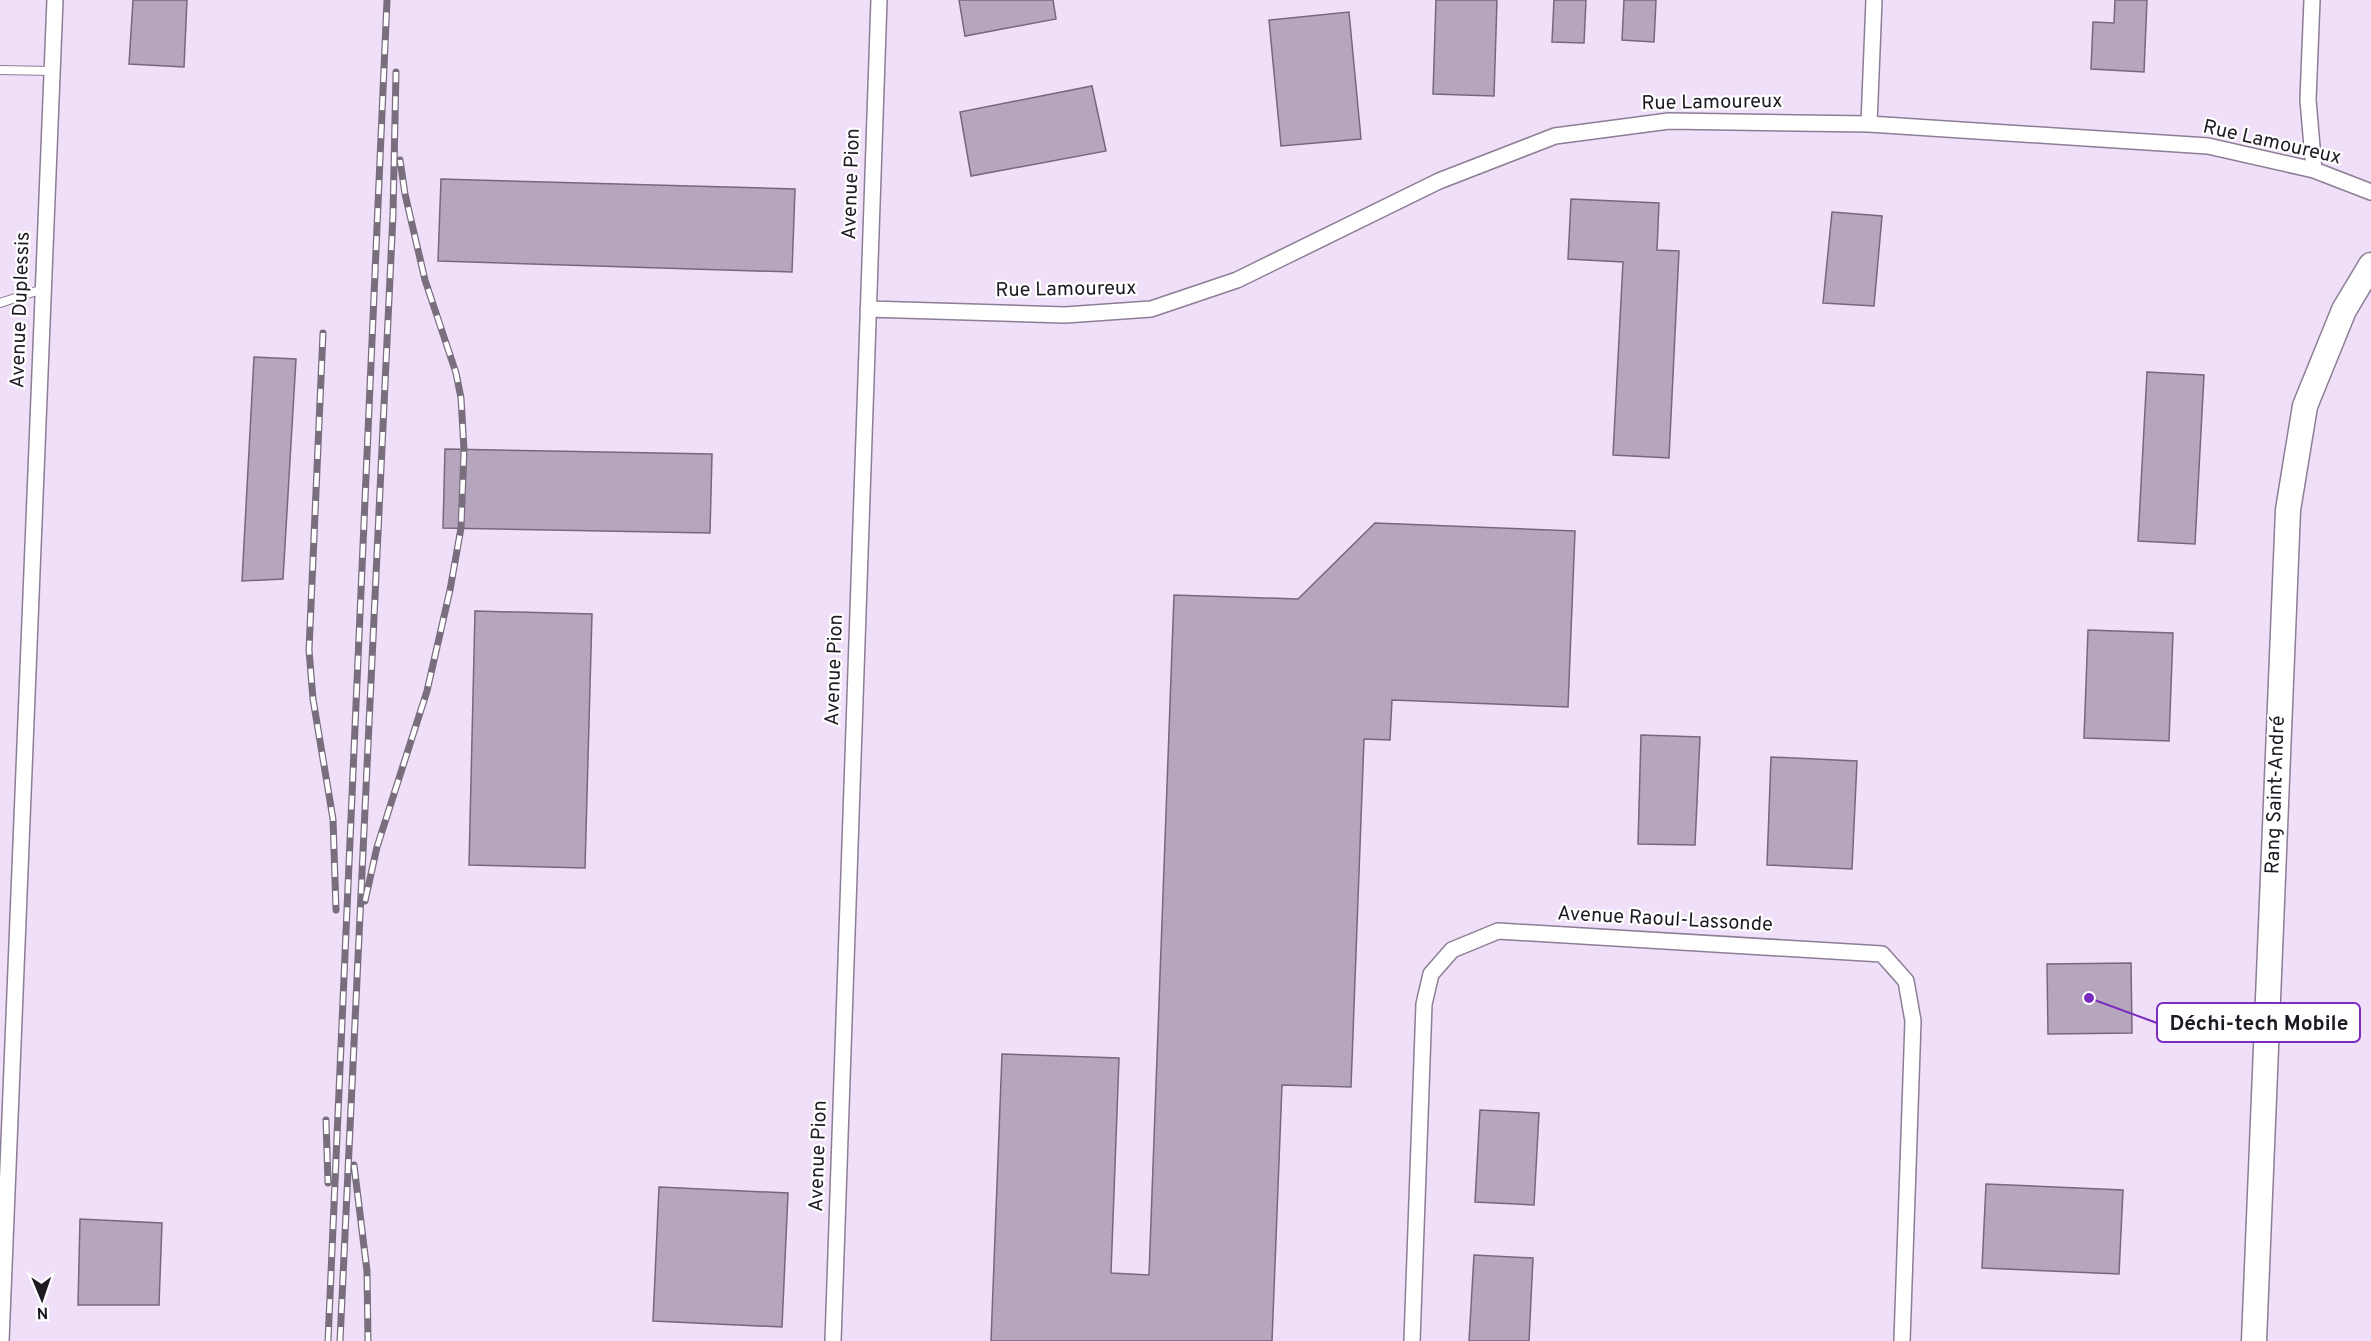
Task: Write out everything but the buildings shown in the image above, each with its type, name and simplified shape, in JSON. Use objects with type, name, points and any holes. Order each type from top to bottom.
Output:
[{"type":"main road","name":"Rang Saint-André","points":[[2254,1341],[2288,510],[2305,406],[2344,310],[2371,265]]},
{"type":"street","name":"Avenue Duplessis","points":[[1,1341],[55,0]]},
{"type":"street","name":"Avenue Pion","points":[[833,1341],[879,0]]},
{"type":"street","points":[[1869,124],[1874,0]]},
{"type":"street","points":[[2312,0],[2308,100],[2314,170]]},
{"type":"street","name":"Rue Lamoureux","points":[[868,309],[1065,315],[1151,309],[1237,280],[1439,181],[1555,136],[1669,121],[1869,124],[2208,146],[2314,170],[2371,192]]},
{"type":"street","name":"Avenue Raoul-Lassonde","points":[[1412,1341],[1424,1004],[1431,974],[1452,950],[1498,931],[1882,954],[1906,981],[1913,1021],[1902,1341]]},
{"type":"lane","points":[[0,70],[51,71]]},
{"type":"lane","points":[[0,303],[43,289]]},
{"type":"railway","points":[[328,1341],[387,0]]},
{"type":"railway","points":[[340,1341],[393,214],[396,72]]},
{"type":"railway","points":[[365,901],[377,847],[427,691],[450,590],[461,528],[464,450],[461,398],[456,373],[425,280],[405,194],[400,160]]},
{"type":"railway","points":[[323,333],[309,650],[313,699],[333,819],[336,910]]},
{"type":"railway","points":[[326,1120],[328,1183]]},
{"type":"railway","points":[[354,1165],[367,1271],[368,1341]]},
{"type":"place","name":"Déchi-tech Mobile","points":[[2089,998]]}]
